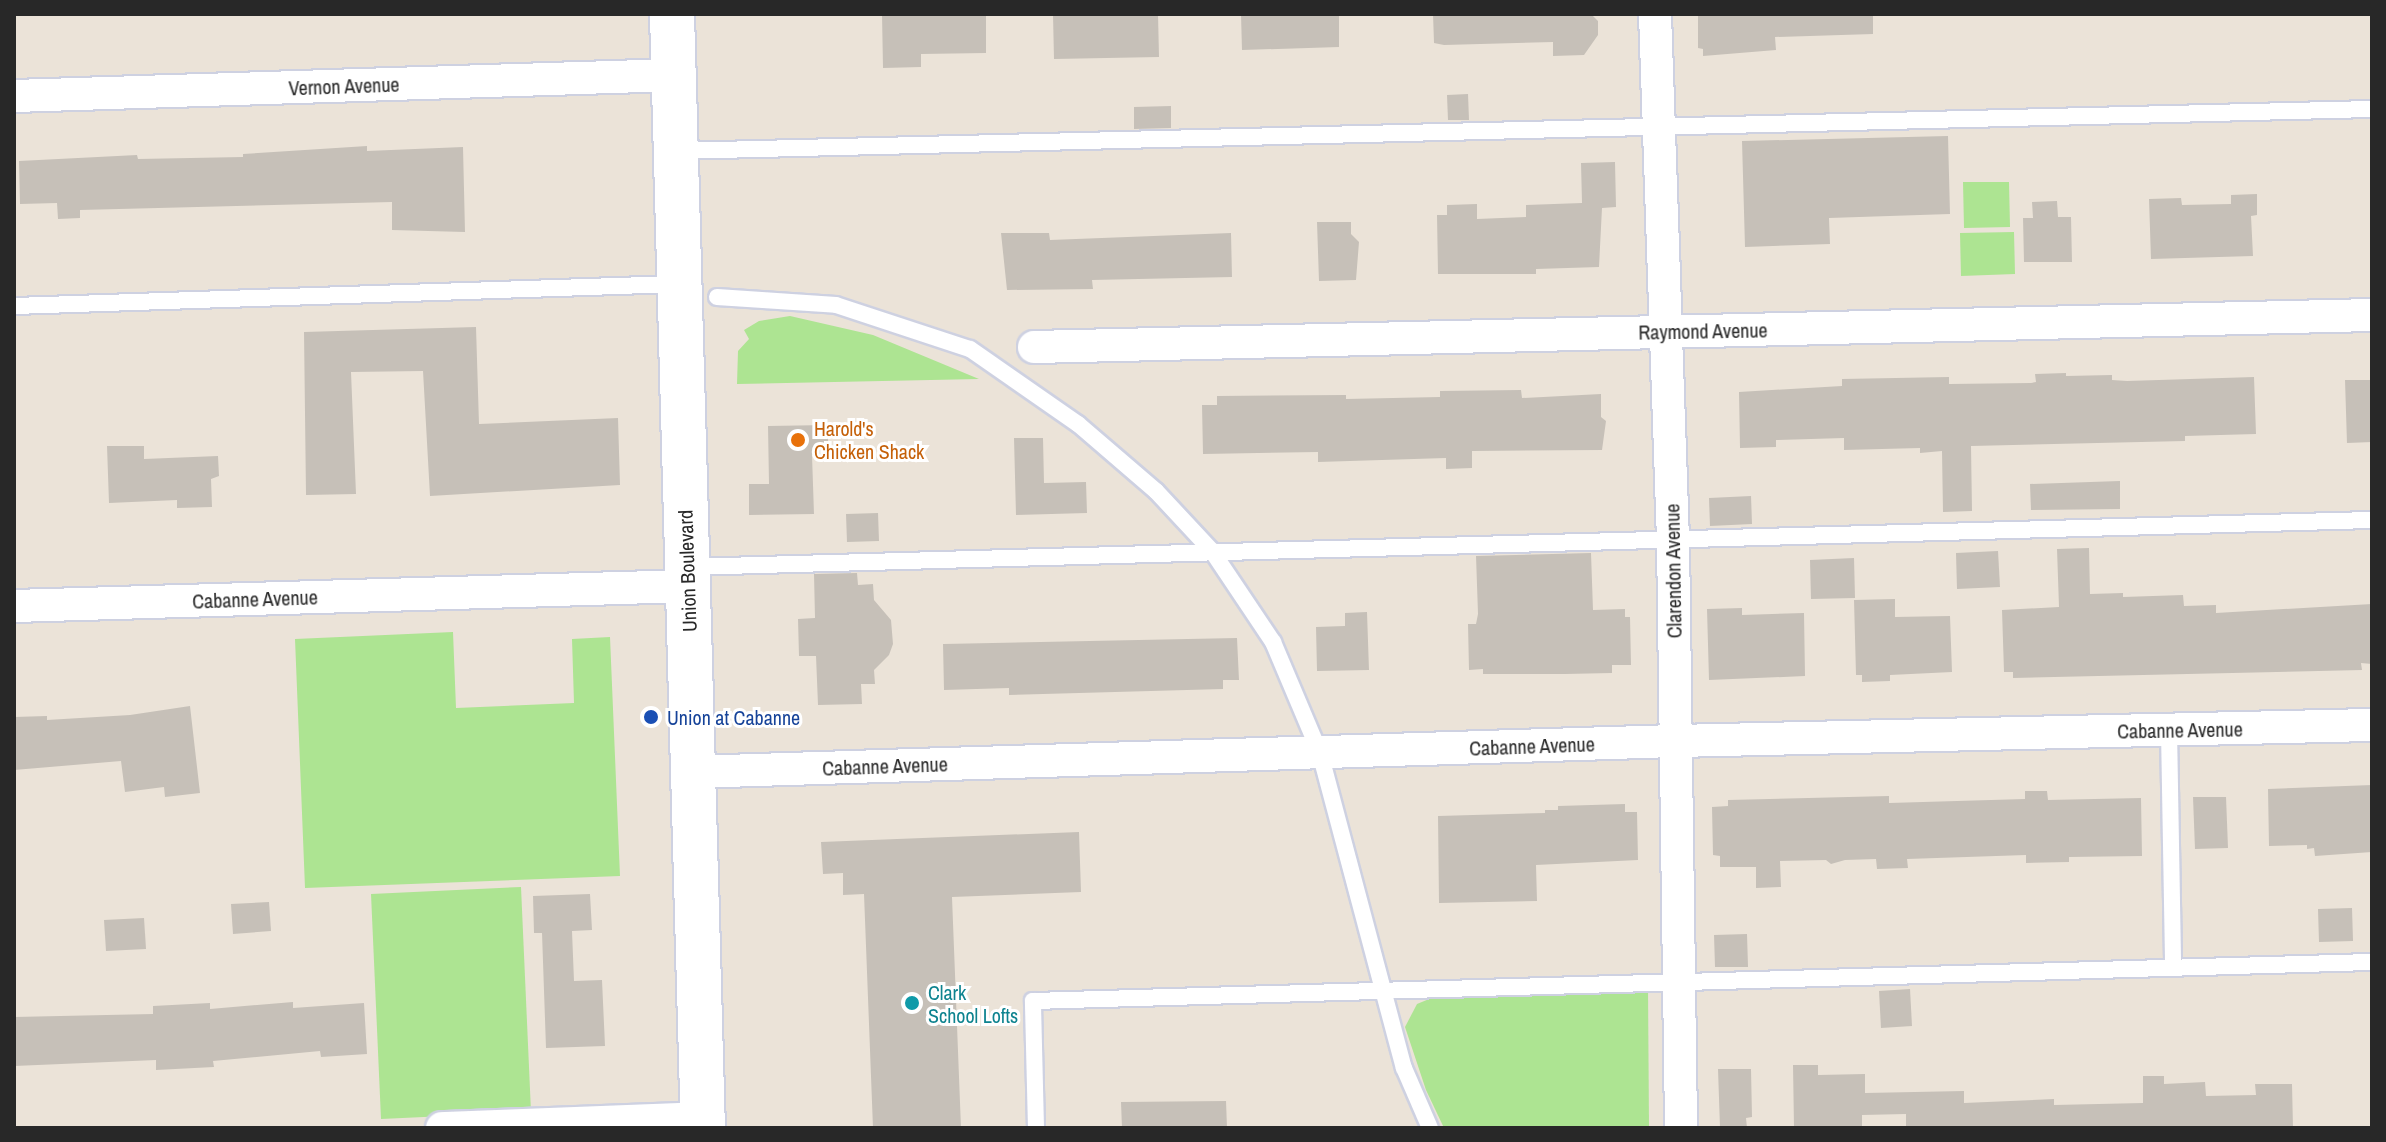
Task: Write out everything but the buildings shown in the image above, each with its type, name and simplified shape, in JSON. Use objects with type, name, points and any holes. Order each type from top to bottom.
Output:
[{"type":"main road","name":"Union Boulevard","points":[[672,14],[676,151],[698,290],[687,576],[703,1123]]},
{"type":"street","name":"Clarendon Avenue","points":[[1655,14],[1673,539],[1681,1128]]},
{"type":"street","name":"Vernon Avenue","points":[[14,96],[674,75]]},
{"type":"street","name":"Raymond Avenue","points":[[1034,347],[2372,315]]},
{"type":"street","name":"Cabanne Avenue","points":[[14,606],[687,576]]},
{"type":"street","name":"Cabanne Avenue","points":[[693,772],[1676,741],[2372,725]]},
{"type":"street","points":[[442,1128],[703,1123]]},
{"type":"lane","points":[[676,151],[2372,109]]},
{"type":"lane","points":[[14,306],[698,290],[836,305],[970,349],[1078,424],[1156,491],[1212,551],[1273,642],[1320,753],[1404,1068],[1430,1128]]},
{"type":"lane","points":[[687,576],[1212,551],[2372,520]]},
{"type":"lane","points":[[2169,730],[2173,967]]},
{"type":"lane","points":[[1036,1128],[1033,1001],[1381,988],[2372,962]]},
{"type":"green space","points":[[1963,182],[2009,182],[2010,227],[1964,228]]},
{"type":"green space","points":[[2014,232],[2015,274],[1961,276],[1960,233]]},
{"type":"green space","points":[[790,316],[873,335],[979,379],[737,384],[738,351],[749,339],[744,330],[759,321]]},
{"type":"green space","points":[[453,632],[456,708],[574,703],[572,639],[610,637],[620,876],[305,888],[295,639]]},
{"type":"green space","points":[[521,887],[531,1112],[381,1119],[371,894]]},
{"type":"green space","points":[[1648,987],[1649,1128],[1444,1128],[1426,1090],[1405,1027],[1417,1004],[1439,995]]},
{"type":"place","name":"Harold's Chicken Shack","points":[[798,440]]},
{"type":"place","name":"Union at Cabanne","points":[[651,717]]},
{"type":"place","name":"Clark School Lofts","points":[[912,1003]]}]
